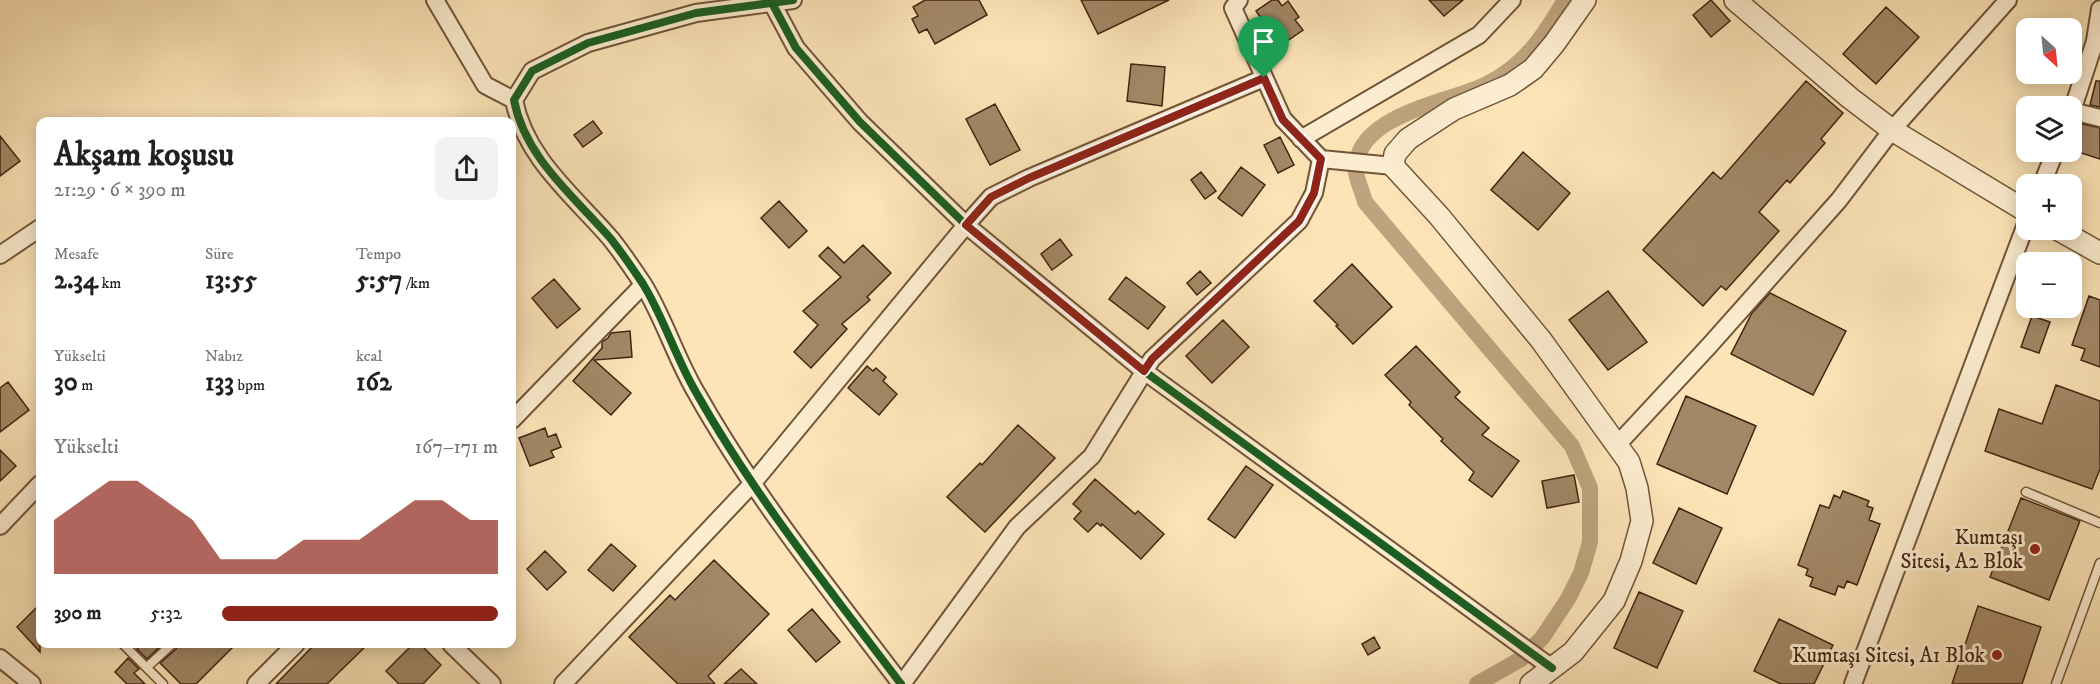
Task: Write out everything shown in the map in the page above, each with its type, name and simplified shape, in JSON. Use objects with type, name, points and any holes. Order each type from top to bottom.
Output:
[{"type":"street","points":[[435,0],[485,85],[514,100]]},
{"type":"street","points":[[793,0],[693,7],[588,43],[532,71],[514,100],[517,115],[534,152],[577,204],[611,240],[644,285],[696,393],[752,483],[902,684],[1017,527],[1092,456],[1152,359],[1299,221],[1314,193],[1321,159]]},
{"type":"street","points":[[1301,139],[1479,35],[1512,0]]},
{"type":"street","points":[[1393,166],[1395,154],[1408,140],[1454,109],[1510,85],[1533,69],[1585,0]]},
{"type":"street","points":[[1735,0],[1850,98],[1892,130],[2016,205]]},
{"type":"street","points":[[1617,445],[1839,200],[1892,130],[2008,0]]},
{"type":"street","points":[[2077,96],[2095,41],[2100,8],[2097,0]]},
{"type":"street","points":[[772,3],[796,48],[860,122],[966,225],[1144,371],[1552,668]]},
{"type":"street","points":[[1234,3],[1283,120],[1321,159],[1393,166],[1439,216],[1541,340],[1629,462],[1637,489],[1642,521],[1631,561],[1614,601],[1573,652],[1531,684]]},
{"type":"street","points":[[563,684],[752,483],[991,197],[1029,178],[1264,78]]},
{"type":"street","points":[[2082,114],[2100,118]]},
{"type":"street","points":[[0,255],[36,231]]},
{"type":"street","points":[[1853,684],[2020,240]]},
{"type":"street","points":[[2076,240],[2100,253]]},
{"type":"street","points":[[516,416],[644,285]]},
{"type":"street","points":[[0,526],[36,488]]},
{"type":"street","points":[[256,684],[292,648]]},
{"type":"street","points":[[455,648],[492,684]]},
{"type":"street","points":[[0,658],[32,684]]},
{"type":"lane","points":[[2026,492],[2100,523]]},
{"type":"lane","points":[[2056,684],[2100,563]]},
{"type":"lane","points":[[127,648],[163,684]]},
{"type":"lane","points":[[147,667],[168,648]]},
{"type":"building","points":[[925,0],[979,0],[987,15],[935,44],[927,29],[919,33],[912,19],[918,16],[913,7]]},
{"type":"building","points":[[1081,0],[1169,0],[1098,34]]},
{"type":"building","points":[[1272,0],[1278,0],[1282,6],[1288,1],[1299,17],[1295,20],[1303,30],[1280,46],[1256,11]]},
{"type":"building","points":[[1429,0],[1463,0],[1444,16]]},
{"type":"building","points":[[1711,0],[1730,21],[1711,37],[1693,15]]},
{"type":"building","points":[[1886,7],[1919,37],[1876,84],[1843,54]]},
{"type":"building","points":[[1131,64],[1165,67],[1162,106],[1127,101]]},
{"type":"building","points":[[1806,81],[1843,113],[1821,139],[1825,143],[1790,183],[1787,180],[1759,212],[1779,231],[1726,290],[1721,286],[1703,306],[1643,250],[1713,172],[1721,179]]},
{"type":"building","points":[[2096,81],[2100,81],[2100,107],[2090,105]]},
{"type":"building","points":[[995,104],[1020,150],[990,165],[966,119]]},
{"type":"building","points":[[593,121],[602,133],[583,147],[574,135]]},
{"type":"building","points":[[2082,124],[2100,128],[2100,159],[2082,153]]},
{"type":"building","points":[[0,136],[20,161],[0,176]]},
{"type":"building","points":[[1280,137],[1294,165],[1278,173],[1264,145]]},
{"type":"building","points":[[1523,152],[1570,193],[1538,230],[1491,190]]},
{"type":"building","points":[[1241,167],[1265,185],[1242,216],[1218,198]]},
{"type":"building","points":[[1201,172],[1216,191],[1205,199],[1191,180]]},
{"type":"building","points":[[779,201],[807,231],[789,248],[761,218]]},
{"type":"building","points":[[1060,239],[1072,255],[1052,270],[1041,254]]},
{"type":"building","points":[[863,245],[891,273],[867,297],[870,300],[842,324],[847,329],[811,368],[794,352],[818,325],[803,311],[841,277],[819,256],[828,247],[844,263]]},
{"type":"building","points":[[1352,264],[1392,307],[1353,344],[1314,301]]},
{"type":"building","points":[[1200,271],[1211,283],[1197,295],[1187,283]]},
{"type":"building","points":[[1126,277],[1165,307],[1148,329],[1109,299]]},
{"type":"building","points":[[554,279],[580,309],[557,328],[532,298]]},
{"type":"building","points":[[1608,291],[1647,342],[1608,370],[1569,320]]},
{"type":"building","points":[[1770,293],[1846,331],[1813,395],[1731,354],[1752,313]]},
{"type":"building","points":[[2089,296],[2100,300],[2100,367],[2081,360],[2085,349],[2072,345]]},
{"type":"building","points":[[2031,318],[2050,322],[2039,353],[2021,347]]},
{"type":"building","points":[[1223,320],[1249,347],[1212,383],[1186,356]]},
{"type":"building","points":[[630,331],[632,357],[594,360],[631,393],[611,415],[573,381],[602,348],[602,342],[611,333]]},
{"type":"building","points":[[1416,346],[1460,392],[1455,397],[1489,428],[1482,435],[1519,461],[1492,497],[1469,480],[1474,472],[1441,441],[1443,439],[1409,405],[1411,402],[1385,375]]},
{"type":"building","points":[[867,366],[873,371],[876,368],[886,377],[883,381],[897,394],[879,415],[848,388]]},
{"type":"building","points":[[8,382],[29,410],[0,432],[0,388]]},
{"type":"building","points":[[2056,385],[2100,401],[2100,469],[2092,489],[1985,451],[1999,409],[2042,424]]},
{"type":"building","points":[[1686,396],[1756,426],[1727,494],[1657,464]]},
{"type":"building","points":[[1018,425],[1055,458],[985,532],[947,497],[980,463],[982,465]]},
{"type":"building","points":[[545,428],[548,437],[556,434],[561,447],[551,451],[554,457],[530,466],[519,438]]},
{"type":"building","points":[[0,450],[16,466],[0,481]]},
{"type":"building","points":[[1246,466],[1273,485],[1235,538],[1208,519]]},
{"type":"building","points":[[1574,475],[1579,502],[1547,508],[1542,481]]},
{"type":"building","points":[[1095,479],[1135,514],[1138,511],[1164,534],[1141,559],[1102,524],[1101,526],[1097,523],[1088,532],[1074,519],[1081,511],[1073,504]]},
{"type":"building","points":[[1843,491],[1869,501],[1867,506],[1873,508],[1869,520],[1880,524],[1857,585],[1847,581],[1844,588],[1838,586],[1835,595],[1810,586],[1813,578],[1806,575],[1808,569],[1798,565],[1820,505],[1829,508],[1834,495],[1840,498]]},
{"type":"building","name":"Kumtaşı Sitesi, A2 Blok","points":[[2021,498],[2080,521],[2049,600],[1990,577]]},
{"type":"building","points":[[1679,508],[1722,528],[1696,584],[1653,563]]},
{"type":"building","points":[[611,544],[636,566],[613,591],[588,570]]},
{"type":"building","points":[[545,551],[566,572],[547,590],[527,569]]},
{"type":"building","points":[[714,560],[769,614],[708,676],[715,684],[678,684],[629,637],[670,595],[675,600]]},
{"type":"building","points":[[1639,592],[1683,611],[1657,668],[1614,648]]},
{"type":"building","name":"Kumtaşı Sitesi, A1 Blok","points":[[1978,606],[2041,627],[2022,684],[1952,684]]},
{"type":"building","points":[[36,608],[36,648],[17,627]]},
{"type":"building","points":[[812,609],[840,642],[816,662],[788,630]]},
{"type":"building","points":[[1779,619],[1833,645],[1814,684],[1781,684],[1754,671]]},
{"type":"building","points":[[1374,637],[1380,648],[1368,655],[1362,644]]},
{"type":"building","points":[[138,648],[159,648],[147,659]]},
{"type":"building","points":[[232,648],[196,684],[181,684],[160,663],[176,649]]},
{"type":"building","points":[[311,648],[364,648],[327,684],[276,684]]},
{"type":"building","points":[[409,648],[424,648],[441,665],[423,684],[399,684],[386,671]]},
{"type":"building","points":[[128,658],[139,669],[134,673],[145,684],[127,684],[115,672]]},
{"type":"building","points":[[741,669],[757,684],[724,684]]},
{"type":"waterway","points":[[1477,684],[1521,659],[1542,638],[1568,599],[1581,573],[1590,542],[1590,488],[1572,446],[1365,202],[1356,172],[1359,153],[1370,137],[1385,124],[1427,105],[1485,85],[1499,77],[1532,49],[1565,0]]},
{"type":"cycle path","points":[[793,0],[696,13],[588,43],[532,71],[514,100],[520,121],[540,158],[611,239],[643,284],[690,381],[743,470],[901,684]]},
{"type":"cycle path","points":[[772,3],[796,48],[860,122],[966,225],[1144,371],[1552,668]]},
{"type":"place","name":"Kumtaşı Sitesi, A2 Blok","points":[[2035,549]]},
{"type":"place","name":"Kumtaşı Sitesi, A1 Blok","points":[[1997,655]]},
{"type":"route","points":[[1264,78],[1283,120],[1321,159],[1314,193],[1299,221],[1152,359],[1144,371],[966,225],[991,197],[1029,178],[1264,78]]}]
